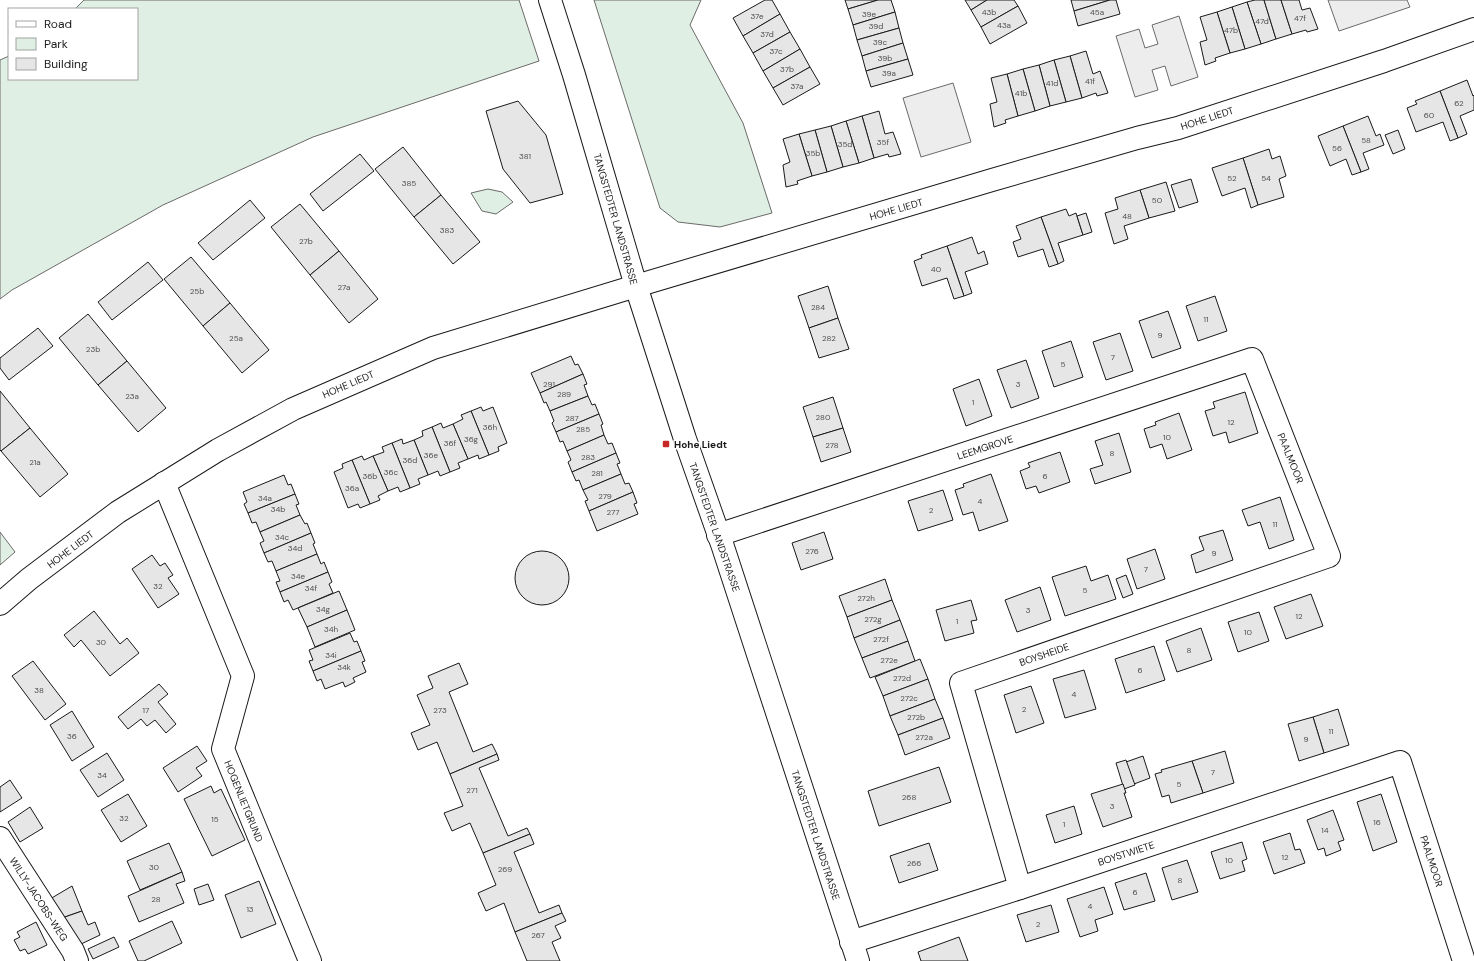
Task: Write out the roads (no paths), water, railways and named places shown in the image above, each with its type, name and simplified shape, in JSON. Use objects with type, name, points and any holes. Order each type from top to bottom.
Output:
[{"type":"street","name":"TANGSTEDTER LANDSTRASSE","points":[[550,0],[576,82],[636,286],[854,951]]},
{"type":"street","name":"HOHE LIEDT","points":[[0,604],[29,579],[118,512],[218,450],[292,409],[426,351],[636,286],[992,180],[1137,138],[1178,128],[1384,61],[1474,29]]},
{"type":"street","name":"LEEMGROVE","points":[[718,535],[1252,359]]},
{"type":"street","name":"PAALMOOR","points":[[1252,359],[1330,556]]},
{"type":"street","name":"HOGENLIETGRUND","points":[[164,484],[243,676],[223,749],[310,961]]},
{"type":"street","name":"BOYSHEIDE","points":[[1020,888],[960,683],[1330,556]]},
{"type":"street","name":"PAALMOOR","points":[[1400,762],[1464,961]]},
{"type":"street","name":"BOYSTWIETE","points":[[854,951],[1020,888],[1400,762]]},
{"type":"street","name":"WILLY-JACOBS-WEG","points":[[0,838],[73,951],[77,961]]},
{"type":"place","name":"Hohe Liedt","points":[[666,444]]}]
